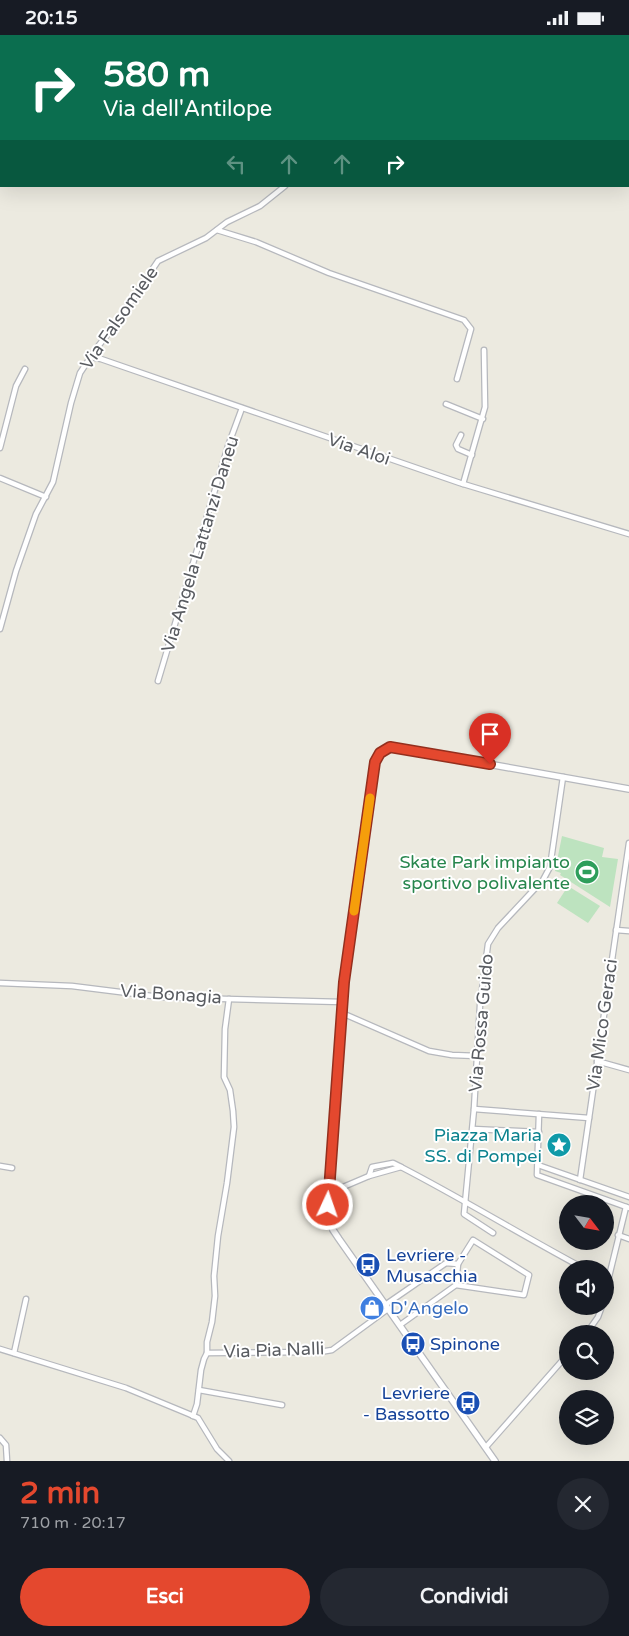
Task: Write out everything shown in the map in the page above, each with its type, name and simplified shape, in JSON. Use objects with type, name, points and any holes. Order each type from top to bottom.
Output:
[{"type":"street","name":"Via Falsomiele","points":[[0,629],[13,579],[36,514],[53,482],[71,403],[80,373],[158,261],[206,238],[244,213],[260,206],[284,187]]},
{"type":"street","points":[[217,230],[276,250],[328,273],[464,320],[471,329],[457,379]]},
{"type":"street","points":[[463,484],[485,407],[484,350]]},
{"type":"street","name":"Via Aloi","points":[[91,357],[463,484],[629,534]]},
{"type":"street","points":[[0,448],[16,385],[25,369]]},
{"type":"street","points":[[446,404],[483,419]]},
{"type":"street","name":"Via Angela Lattanzi Daneu","points":[[158,681],[228,446],[242,407]]},
{"type":"street","points":[[460,435],[456,445],[458,449],[472,455]]},
{"type":"street","points":[[0,478],[46,497]]},
{"type":"street","points":[[495,1461],[333,1230],[328,1213],[342,1001],[375,762],[383,750],[390,747],[629,789]]},
{"type":"street","name":"Via Rossa Guido","points":[[466,1201],[473,1129],[480,1005],[488,943],[498,927],[542,880],[550,867],[563,777]]},
{"type":"street","name":"Via Mico Geraci","points":[[580,1180],[629,843]]},
{"type":"street","points":[[616,931],[629,931]]},
{"type":"street","name":"Via Bonagia","points":[[0,983],[72,986],[160,997],[342,1001]]},
{"type":"street","points":[[194,1416],[201,1370],[208,1353],[207,1342],[215,1296],[214,1276],[218,1236],[228,1183],[234,1127],[234,1111],[230,1091],[224,1077],[225,1029],[229,999]]},
{"type":"street","points":[[342,1013],[429,1051],[452,1055],[477,1056]]},
{"type":"street","points":[[597,1061],[629,1070]]},
{"type":"street","points":[[474,1109],[589,1118]]},
{"type":"street","points":[[539,1114],[537,1175],[627,1207],[611,1260]]},
{"type":"street","points":[[473,1129],[539,1132]]},
{"type":"street","points":[[538,1165],[629,1197]]},
{"type":"street","points":[[0,1166],[12,1168]]},
{"type":"street","points":[[329,1193],[368,1176],[401,1167],[466,1201],[569,1260]]},
{"type":"street","points":[[466,1201],[464,1214],[494,1233]]},
{"type":"street","points":[[618,1235],[629,1239]]},
{"type":"street","points":[[400,1325],[456,1285],[524,1295],[529,1275],[473,1240],[458,1264],[456,1285]]},
{"type":"street","name":"Via Pia Nalli","points":[[208,1353],[320,1352],[332,1349],[446,1263],[458,1264]]},
{"type":"street","points":[[14,1353],[26,1299]]},
{"type":"street","points":[[0,1349],[148,1396],[194,1416],[204,1426],[217,1449],[230,1461]]},
{"type":"street","points":[[486,1447],[559,1365]]},
{"type":"street","points":[[199,1390],[282,1405]]},
{"type":"street","points":[[0,1438],[6,1445],[7,1461]]},
{"type":"green space","name":"Skate Park impianto sportivo polivalente","points":[[562,836],[604,848],[602,857],[618,859],[610,907],[560,875],[561,873],[555,871]]},
{"type":"green space","points":[[568,886],[600,906],[588,923],[557,903]]},
{"type":"slow traffic","points":[[354,911],[370,798]]},
{"type":"place","name":"Skate Park impianto sportivo polivalente","points":[[587,872]]},
{"type":"place","name":"Piazza Maria SS. di Pompei","points":[[559,1145]]},
{"type":"place","name":"Levriere - Musacchia","points":[[368,1265]]},
{"type":"place","name":"D'Angelo","points":[[372,1308]]},
{"type":"place","name":"Spinone","points":[[413,1344]]},
{"type":"place","name":"Levriere - Bassotto","points":[[468,1403]]},
{"type":"route","points":[[328,1205],[344,982],[375,762],[380,753],[390,747],[490,764]]}]
